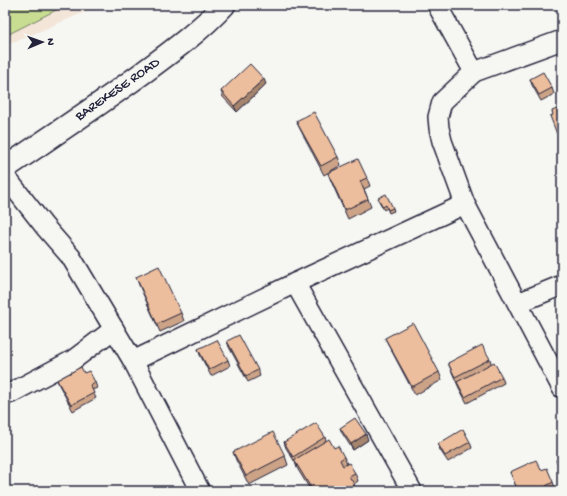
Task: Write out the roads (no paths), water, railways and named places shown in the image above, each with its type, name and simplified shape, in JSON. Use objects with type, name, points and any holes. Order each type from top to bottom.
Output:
[{"type":"main road","name":"BAREKESE ROAD","points":[[5,168],[90,111],[166,56],[224,5]]},
{"type":"street","points":[[437,5],[474,72]]},
{"type":"street","points":[[562,40],[474,72],[442,102],[438,117],[442,140],[465,204],[562,388]]},
{"type":"street","points":[[5,176],[45,227],[71,257],[133,361],[200,491]]},
{"type":"street","points":[[133,361],[295,283],[465,204]]},
{"type":"street","points":[[295,283],[412,491]]},
{"type":"street","points":[[518,303],[562,285]]},
{"type":"street","points":[[5,395],[73,360],[114,329]]}]
